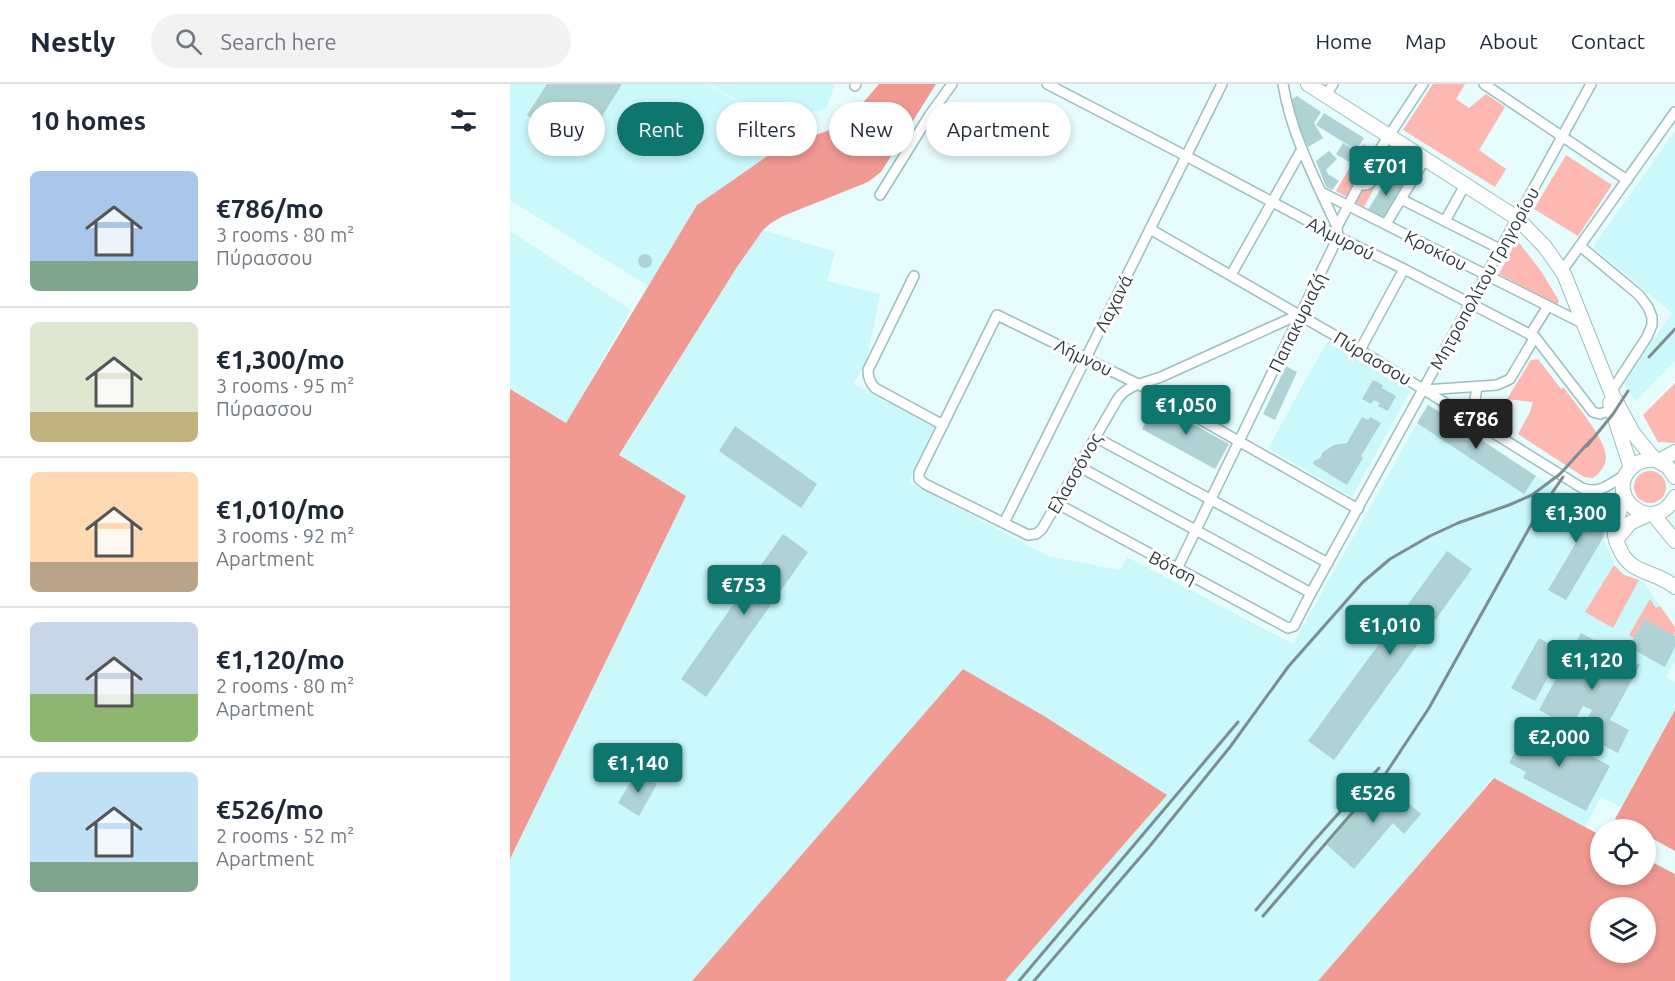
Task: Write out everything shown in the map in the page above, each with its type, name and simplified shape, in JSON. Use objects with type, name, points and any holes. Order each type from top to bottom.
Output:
[{"type":"main road","points":[[1308,84],[1330,90],[1389,136],[1517,218],[1545,247],[1563,271],[1611,392],[1635,437],[1657,461],[1668,467],[1675,477]]},
{"type":"main road","points":[[1611,392],[1611,410],[1629,471]]},
{"type":"main road","points":[[1675,452],[1657,461],[1642,461],[1629,471],[1623,482],[1623,504],[1615,530],[1616,540],[1624,558],[1630,565],[1661,577],[1675,587]]},
{"type":"main road","points":[[1623,492],[1632,507],[1640,512],[1651,514],[1675,542]]},
{"type":"main road","points":[[1616,540],[1630,523],[1665,509],[1675,498]]},
{"type":"street","points":[[880,195],[929,116],[952,84]]},
{"type":"street","name":"Αλμυρού","points":[[1047,84],[1272,202],[1337,232],[1533,336],[1593,412],[1600,414],[1611,410]]},
{"type":"street","name":"Λαχανά","points":[[1004,523],[1222,84]]},
{"type":"street","points":[[1283,84],[1285,99],[1302,149],[1337,232]]},
{"type":"street","points":[[1389,136],[1423,84]]},
{"type":"street","points":[[1484,84],[1495,87],[1627,180]]},
{"type":"street","name":"Μητροπολίτου Γρηγορίου","points":[[1291,628],[1425,389],[1591,84]]},
{"type":"street","points":[[1563,271],[1675,112]]},
{"type":"street","name":"Παπακυριαζή","points":[[1177,568],[1300,314],[1360,183],[1368,184],[1373,179],[1374,172],[1369,166],[1389,136]]},
{"type":"street","points":[[1231,275],[1302,149]]},
{"type":"street","points":[[1386,224],[1425,159]]},
{"type":"street","points":[[1445,221],[1466,185]]},
{"type":"street","name":"Κροκίου","points":[[1321,192],[1584,324]]},
{"type":"street","points":[[1401,199],[1500,249]]},
{"type":"street","name":"Πύρασσου","points":[[1150,229],[1300,314],[1585,489],[1603,488],[1629,471]]},
{"type":"street","points":[[1580,246],[1639,295],[1652,317],[1652,325],[1647,337],[1611,392]]},
{"type":"street","points":[[1360,350],[1404,269]]},
{"type":"street","points":[[914,276],[868,370],[870,383],[875,388],[944,425],[919,473],[919,479],[1004,523]]},
{"type":"street","points":[[1425,389],[1497,385],[1510,379],[1548,306]]},
{"type":"street","name":"Ελασσόνος","points":[[1004,523],[1028,535],[1036,534],[1042,529],[1122,392],[1126,389],[1169,374],[1300,314]]},
{"type":"street","name":"Λήμνου","points":[[944,425],[997,315],[1140,385],[1358,509]]},
{"type":"street","points":[[1472,418],[1477,387]]},
{"type":"street","points":[[1095,437],[1328,563]]},
{"type":"street","points":[[1078,466],[1311,592]]},
{"type":"street","name":"Βότση","points":[[1056,503],[1291,628]]},
{"type":"shaded area","points":[[510,84],[708,84],[737,102],[716,102],[716,156],[767,156],[697,205],[648,286],[510,200]]},
{"type":"shaded area","points":[[710,84],[835,84],[826,109],[817,111],[817,102],[739,102]]},
{"type":"shaded area","points":[[879,84],[936,84],[914,119],[914,102],[864,102]]},
{"type":"shaded area","points":[[1433,84],[1465,84],[1456,99],[1469,108],[1486,94],[1505,107],[1479,150],[1506,169],[1495,187],[1403,130]]},
{"type":"shaded area","points":[[829,130],[829,156],[891,156],[881,172],[868,182],[783,216],[763,230],[737,267],[619,455],[686,496],[510,859],[510,389],[566,423],[697,205],[767,156],[817,156],[817,135]]},
{"type":"shaded area","points":[[1675,131],[1675,361],[1635,402],[1624,383],[1672,313],[1593,247]]},
{"type":"shaded area","points":[[1363,144],[1390,159],[1364,207],[1336,191]]},
{"type":"shaded area","points":[[1566,155],[1612,185],[1578,236],[1534,209]]},
{"type":"shaded area","points":[[763,230],[835,252],[827,281],[880,294],[867,359],[854,384],[934,427],[909,482],[1048,556],[1120,570],[1127,557],[1293,644],[1428,404],[1595,515],[1604,529],[1603,538],[1614,565],[1624,575],[1644,583],[1675,627],[1675,661],[1666,677],[1675,682],[1675,710],[1621,807],[1601,797],[1585,827],[1493,778],[1318,981],[1005,981],[1144,822],[1044,716],[963,669],[692,981],[510,981],[510,859],[686,497],[619,456],[737,267]]},
{"type":"shaded area","points":[[510,231],[631,310],[566,423],[510,389]]},
{"type":"shaded area","points":[[1517,240],[1541,271],[1559,301],[1557,305],[1499,274]]},
{"type":"shaded area","points":[[1327,342],[1410,391],[1352,497],[1268,448]]},
{"type":"shaded area","points":[[1538,359],[1561,389],[1563,387],[1602,442],[1606,459],[1601,470],[1593,478],[1584,477],[1518,434],[1533,402],[1507,399],[1531,360]]},
{"type":"shaded area","points":[[1675,383],[1675,443],[1658,442],[1643,415]]},
{"type":"shaded area","points":[[1650,471],[1661,476],[1666,487],[1661,498],[1650,503],[1639,498],[1634,487],[1639,476]]},
{"type":"shaded area","points":[[1614,565],[1624,575],[1639,580],[1613,628],[1585,612]]},
{"type":"shaded area","points":[[1650,599],[1656,608],[1660,606],[1675,627],[1674,636],[1644,619],[1634,638],[1629,635]]},
{"type":"shaded area","points":[[963,669],[1044,716],[1167,795],[1005,981],[692,981]]},
{"type":"shaded area","points":[[1675,710],[1675,851],[1656,841],[1656,819],[1615,819]]},
{"type":"shaded area","points":[[1494,778],[1590,830],[1590,885],[1656,885],[1656,864],[1675,874],[1675,981],[1318,981]]},
{"type":"building","points":[[547,84],[622,84],[605,112],[605,102],[535,102]]},
{"type":"building","points":[[1297,96],[1321,112],[1314,123],[1323,138],[1308,147],[1287,102]]},
{"type":"building","points":[[1324,113],[1364,138],[1356,150],[1316,125]]},
{"type":"building","points":[[1343,143],[1356,151],[1349,162],[1336,154]]},
{"type":"building","points":[[1329,151],[1337,159],[1326,170],[1339,181],[1332,190],[1326,187],[1316,161]]},
{"type":"building","points":[[1389,175],[1404,185],[1385,218],[1368,210]]},
{"type":"building","points":[[642,254],[648,254],[652,261],[648,268],[642,268],[638,264],[638,258]]},
{"type":"building","points":[[1286,366],[1297,372],[1275,420],[1263,414]]},
{"type":"building","points":[[1373,380],[1396,396],[1388,411],[1378,406],[1380,403],[1374,400],[1371,404],[1362,399]]},
{"type":"building","points":[[1156,404],[1229,444],[1215,469],[1142,429]]},
{"type":"building","points":[[1428,405],[1536,476],[1524,494],[1417,423]]},
{"type":"building","points":[[1362,417],[1368,420],[1370,417],[1381,423],[1347,485],[1313,464],[1323,452],[1334,445],[1347,443]]},
{"type":"building","points":[[735,426],[817,484],[801,508],[719,451]]},
{"type":"building","points":[[1558,493],[1597,518],[1604,530],[1603,538],[1566,600],[1548,590],[1583,531],[1547,509]]},
{"type":"building","points":[[783,534],[808,552],[706,697],[681,679]]},
{"type":"building","points":[[1447,551],[1472,569],[1334,760],[1308,741]]},
{"type":"building","points":[[1644,619],[1675,636],[1675,647],[1665,667],[1629,647]]},
{"type":"building","points":[[1581,633],[1640,665],[1610,720],[1629,730],[1618,753],[1580,733],[1592,710],[1583,706],[1571,728],[1539,710]]},
{"type":"building","points":[[1539,638],[1562,651],[1535,701],[1511,688]]},
{"type":"building","points":[[1529,726],[1547,735],[1548,733],[1610,766],[1586,811],[1523,778],[1526,772],[1509,763]]},
{"type":"building","points":[[636,773],[657,784],[639,816],[618,803]]},
{"type":"building","points":[[1382,780],[1421,814],[1404,834],[1393,823],[1354,869],[1327,845]]},
{"type":"railway","points":[[1649,357],[1675,329]]},
{"type":"railway","points":[[1587,446],[1628,391]]},
{"type":"railway","points":[[1034,981],[1149,847],[1230,747],[1288,667],[1363,582],[1390,559],[1430,536],[1532,495],[1560,474],[1591,440]]},
{"type":"railway","points":[[1263,916],[1384,776],[1429,708],[1536,516],[1563,477]]},
{"type":"railway","points":[[1019,981],[1238,722]]},
{"type":"railway","points":[[1256,910],[1379,768]]}]
